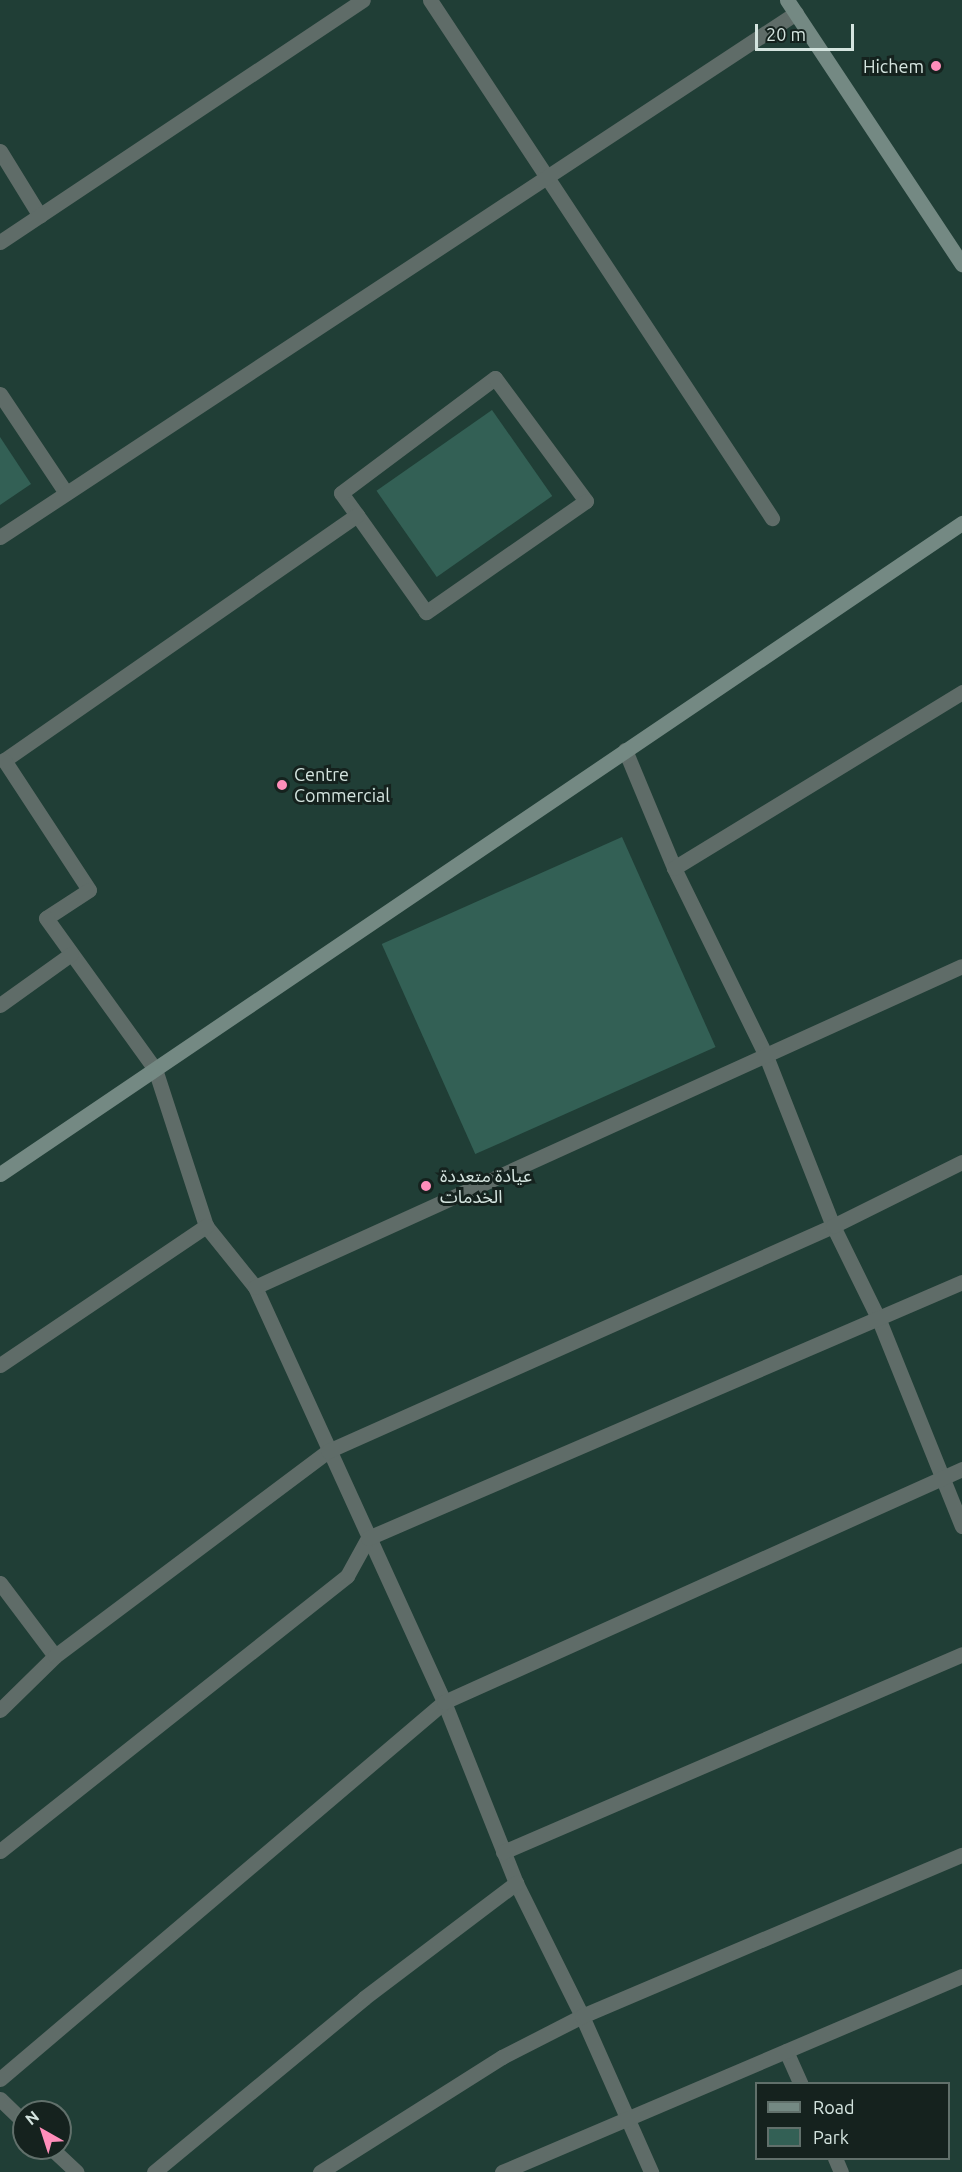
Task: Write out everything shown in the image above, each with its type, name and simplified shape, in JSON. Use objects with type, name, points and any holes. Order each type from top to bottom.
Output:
[{"type":"main road","points":[[787,0],[962,264]]},
{"type":"main road","points":[[0,1174],[962,523]]},
{"type":"street","points":[[0,242],[363,0]]},
{"type":"street","points":[[430,0],[771,518]]},
{"type":"street","points":[[0,537],[796,13]]},
{"type":"street","points":[[0,151],[40,216]]},
{"type":"street","points":[[495,378],[586,501],[426,612],[357,515],[342,493],[495,378]]},
{"type":"street","points":[[0,394],[66,493]]},
{"type":"street","points":[[357,515],[4,760],[88,890],[46,918],[155,1069],[206,1226],[255,1287],[444,1702],[516,1883],[582,2016],[651,2172]]},
{"type":"street","points":[[674,868],[962,692]]},
{"type":"street","points":[[625,750],[674,868],[766,1056],[833,1226],[879,1320],[962,1526]]},
{"type":"street","points":[[0,1005],[71,954]]},
{"type":"street","points":[[255,1287],[962,966]]},
{"type":"street","points":[[0,1710],[55,1656],[328,1451],[833,1226],[962,1162]]},
{"type":"street","points":[[0,1365],[206,1226]]},
{"type":"street","points":[[0,1851],[347,1576],[368,1538],[879,1320],[962,1282]]},
{"type":"street","points":[[0,2079],[444,1702],[962,1469]]},
{"type":"street","points":[[0,1583],[55,1656]]},
{"type":"street","points":[[503,1852],[962,1654]]},
{"type":"street","points":[[320,2172],[502,2057],[582,2016],[962,1855]]},
{"type":"street","points":[[154,2172],[364,1998],[516,1883]]},
{"type":"street","points":[[502,2172],[962,1976]]},
{"type":"street","points":[[786,2051],[800,2082]]},
{"type":"street","points":[[0,2099],[12,2110]]},
{"type":"street","points":[[64,2160],[76,2172]]},
{"type":"green space","points":[[492,410],[552,496],[437,577],[376,491]]},
{"type":"green space","points":[[0,437],[31,484],[0,505]]},
{"type":"green space","points":[[622,837],[716,1047],[475,1154],[382,944]]},
{"type":"place","name":"Hichem","points":[[936,66]]},
{"type":"place","name":"Centre Commercial","points":[[282,785]]},
{"type":"place","name":"عيادة متعددة الخدمات","points":[[426,1186]]}]
